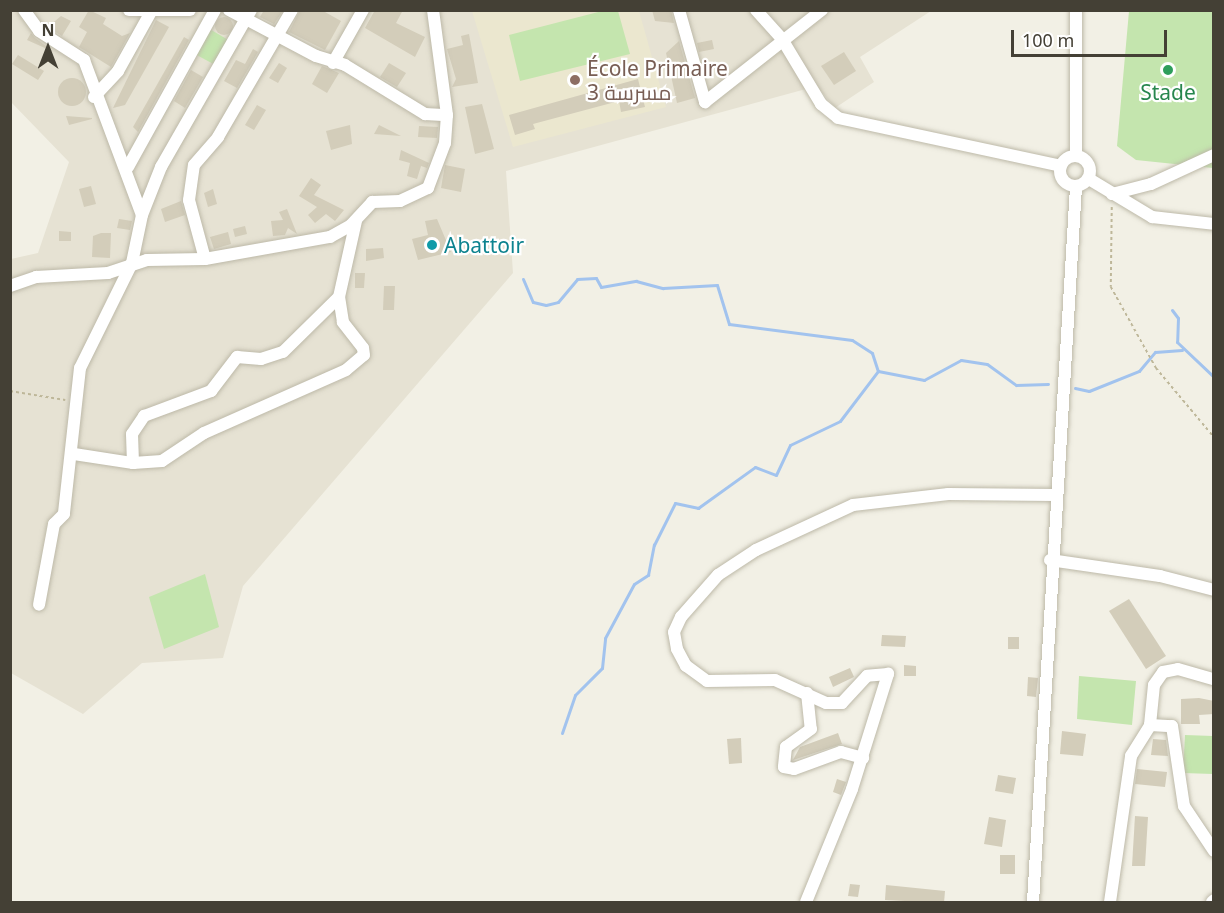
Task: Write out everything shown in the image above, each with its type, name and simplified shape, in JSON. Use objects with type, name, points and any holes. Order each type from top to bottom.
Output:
[{"type":"street","points":[[24,10],[39,31],[84,60],[94,97],[128,167],[142,215]]},
{"type":"street","points":[[129,10],[151,12],[189,10]]},
{"type":"street","points":[[128,167],[215,10]]},
{"type":"street","points":[[229,10],[248,15],[276,37],[333,63],[345,65],[425,114],[447,115]]},
{"type":"street","points":[[205,259],[189,200],[194,165],[218,138],[292,10]]},
{"type":"street","points":[[333,63],[363,10]]},
{"type":"street","points":[[679,10],[705,102],[822,10]]},
{"type":"street","points":[[756,10],[783,39],[821,104],[838,118],[1061,166],[1076,156]]},
{"type":"street","points":[[1076,10],[1076,156]]},
{"type":"street","points":[[10,286],[36,277],[108,273],[132,263],[205,259],[330,237],[356,221],[372,202],[400,201],[428,188],[445,143],[447,115],[431,11]]},
{"type":"street","points":[[94,97],[118,71],[151,12]]},
{"type":"street","points":[[39,605],[74,454],[76,401],[83,358],[132,263],[142,215],[161,167],[248,15]]},
{"type":"street","points":[[1112,194],[1151,184],[1214,155]]},
{"type":"street","points":[[1076,156],[1089,164],[1089,179]]},
{"type":"street","points":[[1061,166],[1063,180],[1076,186]]},
{"type":"street","points":[[1089,179],[1112,194],[1163,220],[1214,225]]},
{"type":"street","points":[[1076,186],[1089,179]]},
{"type":"street","points":[[1033,903],[1050,560],[1076,186]]},
{"type":"street","points":[[74,454],[133,463],[162,461],[204,433],[346,370],[351,360],[364,355],[363,348],[343,322],[339,297],[356,221]]},
{"type":"street","points":[[133,463],[132,434],[144,416],[211,391],[237,357],[261,359],[283,352],[339,297]]},
{"type":"street","points":[[806,903],[863,758],[888,674],[867,676],[842,703],[826,703],[775,680],[707,681],[686,666],[674,632],[694,598],[718,575],[756,550],[853,505],[948,494],[1055,495]]},
{"type":"street","points":[[1050,560],[1160,576],[1214,590]]},
{"type":"street","points":[[1110,903],[1131,756],[1150,724],[1154,685],[1163,672],[1178,669],[1214,679]]},
{"type":"street","points":[[807,693],[811,729],[786,747],[784,767],[794,769],[841,752],[863,758]]},
{"type":"street","points":[[1150,724],[1172,726],[1184,806],[1214,851]]},
{"type":"path","points":[[1112,194],[1111,287],[1156,368],[1214,437]]},
{"type":"path","points":[[10,391],[76,401]]},
{"type":"shaded area","points":[[11,11],[931,11],[860,57],[874,82],[835,108],[817,86],[506,171],[513,273],[243,586],[223,658],[142,663],[83,714],[11,673],[11,259],[38,253],[69,162],[11,102]]},
{"type":"shaded area","name":"École Primaire 3 مسرسة","points":[[472,11],[639,11],[666,107],[513,147]]},
{"type":"green space","points":[[606,10],[618,11],[630,54],[520,81],[509,35]]},
{"type":"green space","name":"Stade","points":[[1129,11],[1213,11],[1213,168],[1136,160],[1117,146]]},
{"type":"green space","points":[[208,28],[230,41],[217,66],[193,53]]},
{"type":"green space","points":[[205,574],[219,627],[164,649],[149,597]]},
{"type":"green space","points":[[1079,676],[1136,681],[1132,725],[1077,719]]},
{"type":"green space","points":[[1185,735],[1213,736],[1213,774],[1183,773]]},
{"type":"building","points":[[89,10],[106,18],[103,24],[122,36],[130,33],[111,67],[79,47],[87,32],[79,27]]},
{"type":"building","points":[[264,10],[282,12],[274,24],[260,17]]},
{"type":"building","points":[[300,10],[325,12],[341,21],[325,50],[289,32]]},
{"type":"building","points":[[375,10],[403,10],[396,23],[425,37],[415,57],[365,28]]},
{"type":"building","points":[[652,10],[671,10],[674,23],[655,21]]},
{"type":"building","points":[[61,16],[71,21],[62,36],[48,27]]},
{"type":"building","points":[[224,17],[230,20],[233,26],[230,32],[224,35],[218,32],[215,26],[218,20]]},
{"type":"building","points":[[156,20],[169,27],[125,105],[113,108]]},
{"type":"building","points":[[31,33],[35,38],[54,52],[27,40]]},
{"type":"building","points":[[469,34],[478,83],[452,87],[456,79],[447,49],[463,45],[461,36]]},
{"type":"building","points":[[184,37],[189,40],[138,132],[133,127]]},
{"type":"building","points":[[712,40],[714,49],[699,52],[697,43]]},
{"type":"building","points":[[679,41],[695,98],[677,103],[666,53]]},
{"type":"building","points":[[253,49],[258,52],[237,88],[224,81],[236,60],[245,64]]},
{"type":"building","points":[[844,52],[856,71],[834,85],[821,66]]},
{"type":"building","points":[[18,55],[44,71],[38,80],[12,64]]},
{"type":"building","points":[[279,63],[287,68],[278,83],[269,78]]},
{"type":"building","points":[[389,63],[406,73],[397,87],[380,77]]},
{"type":"building","points":[[322,66],[339,73],[327,93],[312,84]]},
{"type":"building","points":[[191,70],[203,77],[185,108],[174,101]]},
{"type":"building","points":[[72,78],[82,82],[86,92],[82,102],[72,106],[62,102],[58,92],[62,82]]},
{"type":"building","points":[[638,79],[645,107],[621,112],[619,101],[533,124],[535,129],[515,135],[509,115]]},
{"type":"building","points":[[482,104],[494,149],[475,154],[465,107]]},
{"type":"building","points":[[257,105],[266,110],[254,130],[245,125]]},
{"type":"building","points":[[66,116],[92,118],[92,119],[69,125]]},
{"type":"building","points":[[350,125],[352,144],[331,150],[326,131]]},
{"type":"building","points":[[379,125],[401,136],[374,134]]},
{"type":"building","points":[[419,126],[438,127],[437,138],[418,137]]},
{"type":"building","points":[[401,150],[429,163],[427,168],[421,166],[417,179],[407,176],[410,163],[399,160]]},
{"type":"building","points":[[445,165],[465,169],[461,192],[441,188]]},
{"type":"building","points":[[311,178],[321,185],[314,195],[344,210],[335,221],[326,214],[315,223],[308,215],[317,207],[299,196]]},
{"type":"building","points":[[91,186],[96,204],[84,207],[79,189]]},
{"type":"building","points":[[213,189],[217,204],[208,207],[204,193]]},
{"type":"building","points":[[181,201],[185,215],[165,222],[161,209]]},
{"type":"building","points":[[287,209],[297,234],[288,228],[285,235],[273,236],[271,221],[283,220],[279,212]]},
{"type":"building","points":[[119,219],[132,221],[130,230],[117,228]]},
{"type":"building","name":"Abattoir","points":[[437,219],[451,252],[418,260],[412,239],[428,235],[425,221]]},
{"type":"building","points":[[245,226],[247,234],[235,237],[233,229]]},
{"type":"building","points":[[59,231],[71,232],[71,241],[59,241]]},
{"type":"building","points":[[228,232],[231,244],[214,249],[210,237]]},
{"type":"building","points":[[111,233],[110,258],[92,257],[93,236]]},
{"type":"building","points":[[383,248],[384,258],[366,261],[366,249]]},
{"type":"building","points":[[355,273],[365,273],[364,288],[355,288]]},
{"type":"building","points":[[384,286],[395,286],[394,310],[383,310]]},
{"type":"building","points":[[1129,599],[1166,656],[1146,669],[1109,611]]},
{"type":"building","points":[[882,635],[906,636],[905,647],[881,646]]},
{"type":"building","points":[[1008,637],[1019,637],[1019,649],[1008,649]]},
{"type":"building","points":[[904,665],[916,666],[916,676],[904,676]]},
{"type":"building","points":[[850,668],[854,677],[833,687],[829,677]]},
{"type":"building","points":[[1028,677],[1038,678],[1036,697],[1027,696]]},
{"type":"building","points":[[1199,698],[1214,701],[1214,714],[1199,715],[1200,724],[1181,724],[1181,699]]},
{"type":"building","points":[[1062,731],[1086,734],[1083,756],[1060,754]]},
{"type":"building","points":[[838,733],[842,744],[793,760],[800,747]]},
{"type":"building","points":[[741,738],[742,763],[729,764],[727,739]]},
{"type":"building","points":[[1153,739],[1166,740],[1168,756],[1151,755]]},
{"type":"building","points":[[1137,769],[1167,772],[1165,787],[1135,784]]},
{"type":"building","points":[[998,775],[1016,778],[1013,794],[995,791]]},
{"type":"building","points":[[837,779],[846,782],[841,795],[833,792]]},
{"type":"building","points":[[1135,816],[1148,817],[1145,866],[1132,866]]},
{"type":"building","points":[[989,817],[1006,820],[1002,847],[984,844]]},
{"type":"building","points":[[1000,855],[1015,855],[1015,874],[1000,874]]},
{"type":"building","points":[[850,884],[860,885],[858,897],[848,896]]},
{"type":"building","points":[[886,885],[945,891],[944,903],[885,900]]},
{"type":"waterway","points":[[523,279],[533,302],[546,305],[558,302],[577,279],[596,278],[601,287],[636,281],[663,288],[717,285],[729,324],[852,340],[872,353],[878,371]]},
{"type":"waterway","points":[[1172,310],[1178,318],[1177,342],[1214,377]]},
{"type":"waterway","points":[[1075,388],[1089,391],[1139,371],[1155,352],[1182,350]]},
{"type":"waterway","points":[[562,733],[575,695],[602,668],[605,638],[634,584],[648,575],[654,545],[675,503],[698,508],[755,467],[776,475],[790,445],[840,421],[878,371],[924,380],[961,360],[987,364],[1016,385],[1048,384]]},
{"type":"place","name":"Stade","points":[[1168,70]]},
{"type":"place","name":"École Primaire 3 مسرسة","points":[[575,80]]},
{"type":"place","name":"Abattoir","points":[[432,245]]}]
